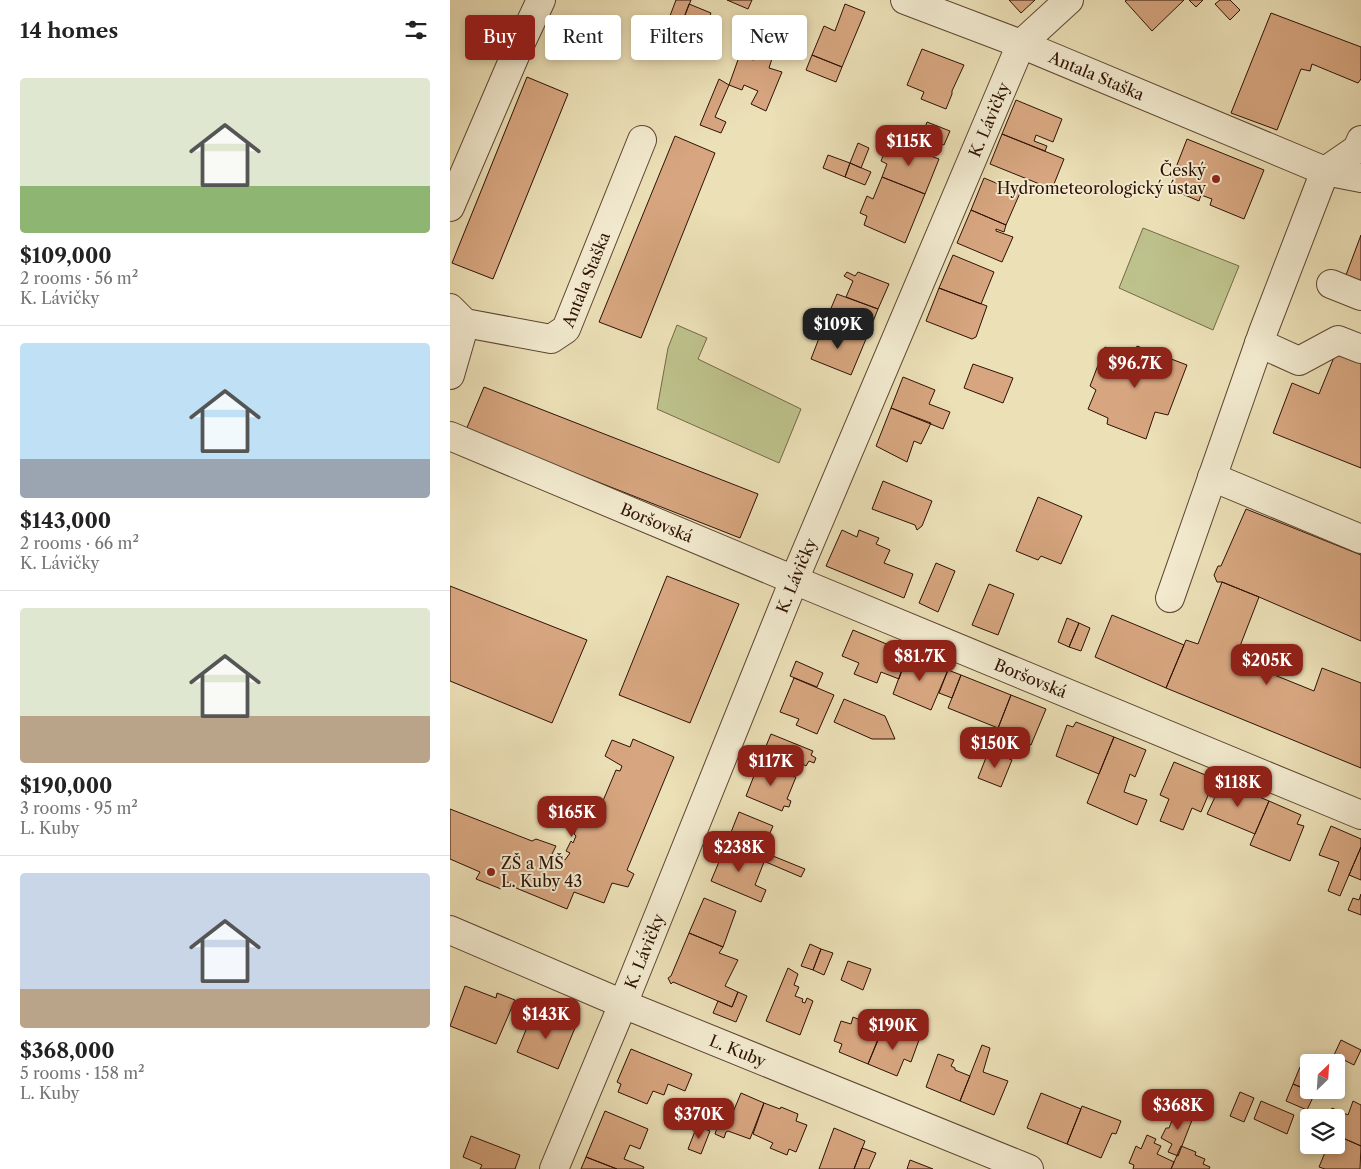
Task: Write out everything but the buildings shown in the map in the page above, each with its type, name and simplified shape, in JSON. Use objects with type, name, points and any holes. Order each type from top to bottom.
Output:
[{"type":"street","points":[[450,207],[541,0]]},
{"type":"street","name":"Antala Staška","points":[[905,0],[1021,44],[1325,171],[1361,178]]},
{"type":"street","name":"K. Lávičky","points":[[554,1169],[624,1004],[794,580],[1021,44],[1069,0]]},
{"type":"street","name":"Antala Staška","points":[[458,315],[551,340],[566,330],[642,140]]},
{"type":"street","points":[[1170,598],[1259,343],[1325,171],[1357,149],[1361,140]]},
{"type":"street","points":[[1331,284],[1361,296]]},
{"type":"street","points":[[450,375],[458,315]]},
{"type":"street","points":[[1259,343],[1299,360],[1338,340],[1361,349]]},
{"type":"street","name":"Boršovská","points":[[450,436],[1361,815]]},
{"type":"street","points":[[1212,477],[1361,539]]},
{"type":"street","name":"L. Kuby","points":[[450,930],[624,1004],[1029,1169]]},
{"type":"green space","points":[[1143,228],[1239,266],[1213,330],[1119,288]]},
{"type":"green space","points":[[677,325],[707,338],[698,359],[801,409],[779,463],[657,409],[668,348]]},
{"type":"place","name":"Český Hydrometeorologický ústav","points":[[1216,179]]},
{"type":"place","name":"ZŠ a MŠ L. Kuby 43","points":[[491,872]]}]
